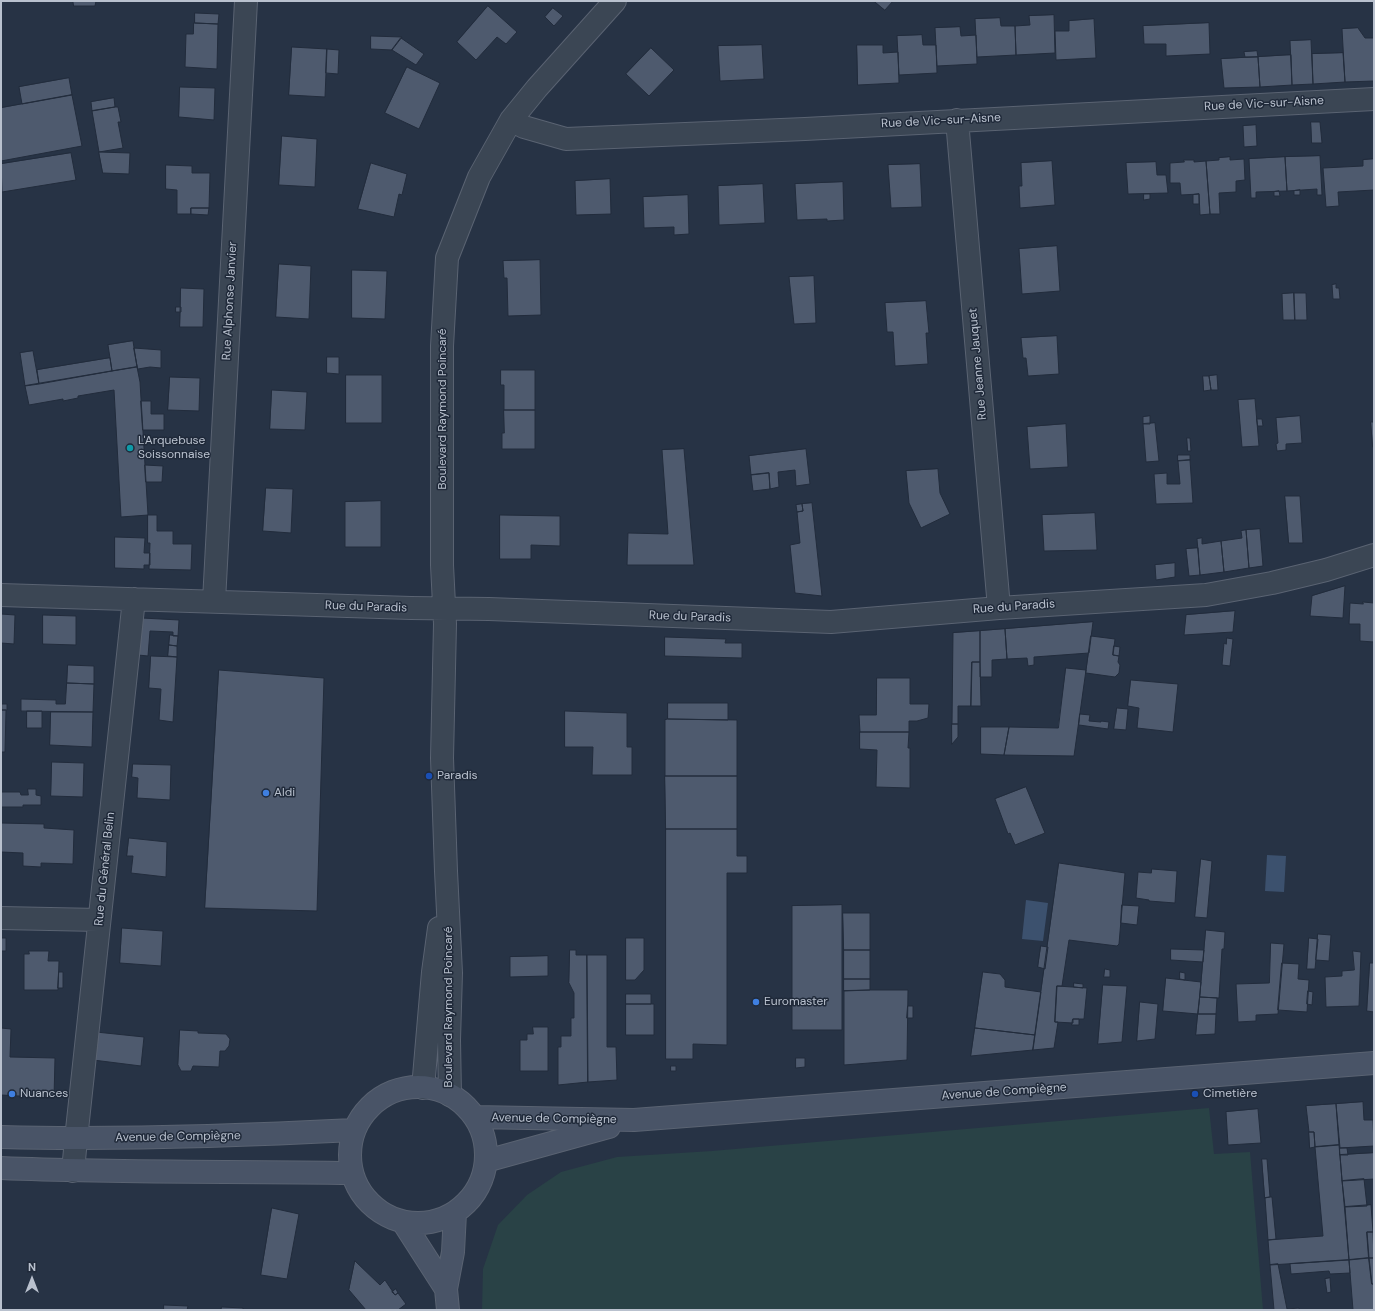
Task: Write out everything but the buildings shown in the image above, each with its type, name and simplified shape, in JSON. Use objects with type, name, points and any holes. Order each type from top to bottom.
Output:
[{"type":"main road","name":"Avenue de Compiègne","points":[[475,1117],[634,1120],[1374,1063]]},
{"type":"main road","points":[[423,1088],[436,1090],[450,1095],[463,1104],[475,1117],[484,1138],[486,1161],[481,1182],[470,1199],[455,1213],[430,1223],[403,1222],[380,1212],[362,1195],[352,1173],[350,1151],[354,1130],[365,1112],[382,1098],[401,1089],[423,1088]]},
{"type":"main road","name":"Avenue de Compiègne","points":[[486,1161],[634,1120]]},
{"type":"main road","name":"Avenue de Compiègne","points":[[1,1137],[76,1139],[240,1136],[354,1130]]},
{"type":"main road","points":[[1,1168],[73,1171],[242,1171],[352,1173]]},
{"type":"main road","points":[[447,1300],[453,1252],[455,1213]]},
{"type":"main road","points":[[403,1222],[447,1300]]},
{"type":"street","name":"Rue Alphonse Janvier","points":[[214,601],[246,1]]},
{"type":"street","name":"Boulevard Raymond Poincaré","points":[[450,1095],[449,1040],[451,973],[442,758],[445,624],[442,564],[442,346],[447,258],[479,177],[511,120],[537,88],[615,1]]},
{"type":"street","name":"Rue de Vic-sur-Aisne","points":[[511,120],[524,127],[566,139],[1374,99]]},
{"type":"street","name":"Rue Jeanne Jauquet","points":[[957,120],[999,608]]},
{"type":"street","name":"Rue du Paradis","points":[[1,596],[489,609],[831,622],[999,608],[1206,595],[1272,583],[1326,570],[1374,555]]},
{"type":"street","name":"Rue du Général Belin","points":[[73,1171],[134,600]]},
{"type":"street","name":"Boulevard Raymond Poincaré","points":[[423,1088],[433,972],[446,871]]},
{"type":"street","points":[[1,918],[99,920]]},
{"type":"green space","points":[[1209,1108],[1214,1154],[1250,1152],[1263,1310],[482,1310],[483,1269],[498,1225],[527,1195],[561,1172],[617,1157],[712,1151]]},
{"type":"water","points":[[1267,855],[1286,856],[1284,892],[1265,891]]},
{"type":"water","points":[[1026,900],[1048,903],[1043,941],[1022,939]]},
{"type":"place","name":"L'Arquebuse Soissonnaise","points":[[130,448]]},
{"type":"place","name":"Paradis","points":[[429,776]]},
{"type":"place","name":"Aldi","points":[[266,793]]},
{"type":"place","name":"Euromaster","points":[[756,1002]]},
{"type":"place","name":"Nuances","points":[[12,1094]]},
{"type":"place","name":"Cimetière","points":[[1195,1094]]}]
